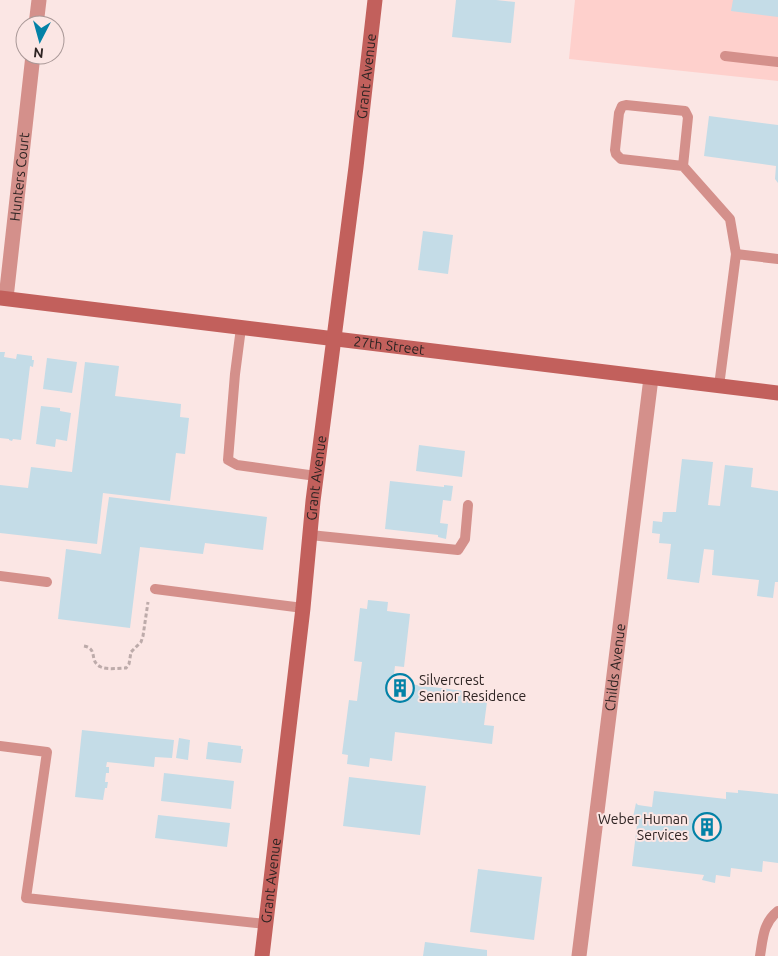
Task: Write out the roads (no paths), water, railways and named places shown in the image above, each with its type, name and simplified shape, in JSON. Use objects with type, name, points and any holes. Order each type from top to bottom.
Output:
[{"type":"street","points":[[37,15],[39,0]]},
{"type":"street","name":"Grant Avenue","points":[[262,956],[303,608],[316,476],[356,167],[375,0]]},
{"type":"street","name":"Hunters Court","points":[[3,298],[32,65]]},
{"type":"street","name":"27th Street","points":[[3,298],[778,393]]},
{"type":"street","name":"Childs Avenue","points":[[579,956],[651,378]]},
{"type":"lane","points":[[725,56],[778,62]]},
{"type":"lane","points":[[683,166],[688,117],[685,111],[622,106],[619,113],[615,150],[618,157],[621,159],[683,166],[730,219],[736,254],[719,386]]},
{"type":"lane","points":[[736,254],[778,259]]},
{"type":"lane","points":[[241,328],[228,460],[237,465],[316,476]]},
{"type":"lane","points":[[310,535],[458,550],[465,539],[468,505]]},
{"type":"lane","points":[[0,576],[47,582]]},
{"type":"lane","points":[[155,589],[303,608]]},
{"type":"lane","points":[[0,746],[47,752],[26,898],[266,924]]},
{"type":"lane","points":[[760,956],[763,935],[769,918],[778,911]]},
{"type":"place","name":"Silvercrest Senior Residence","points":[[400,688]]},
{"type":"place","name":"Weber Human Services","points":[[707,827]]}]
